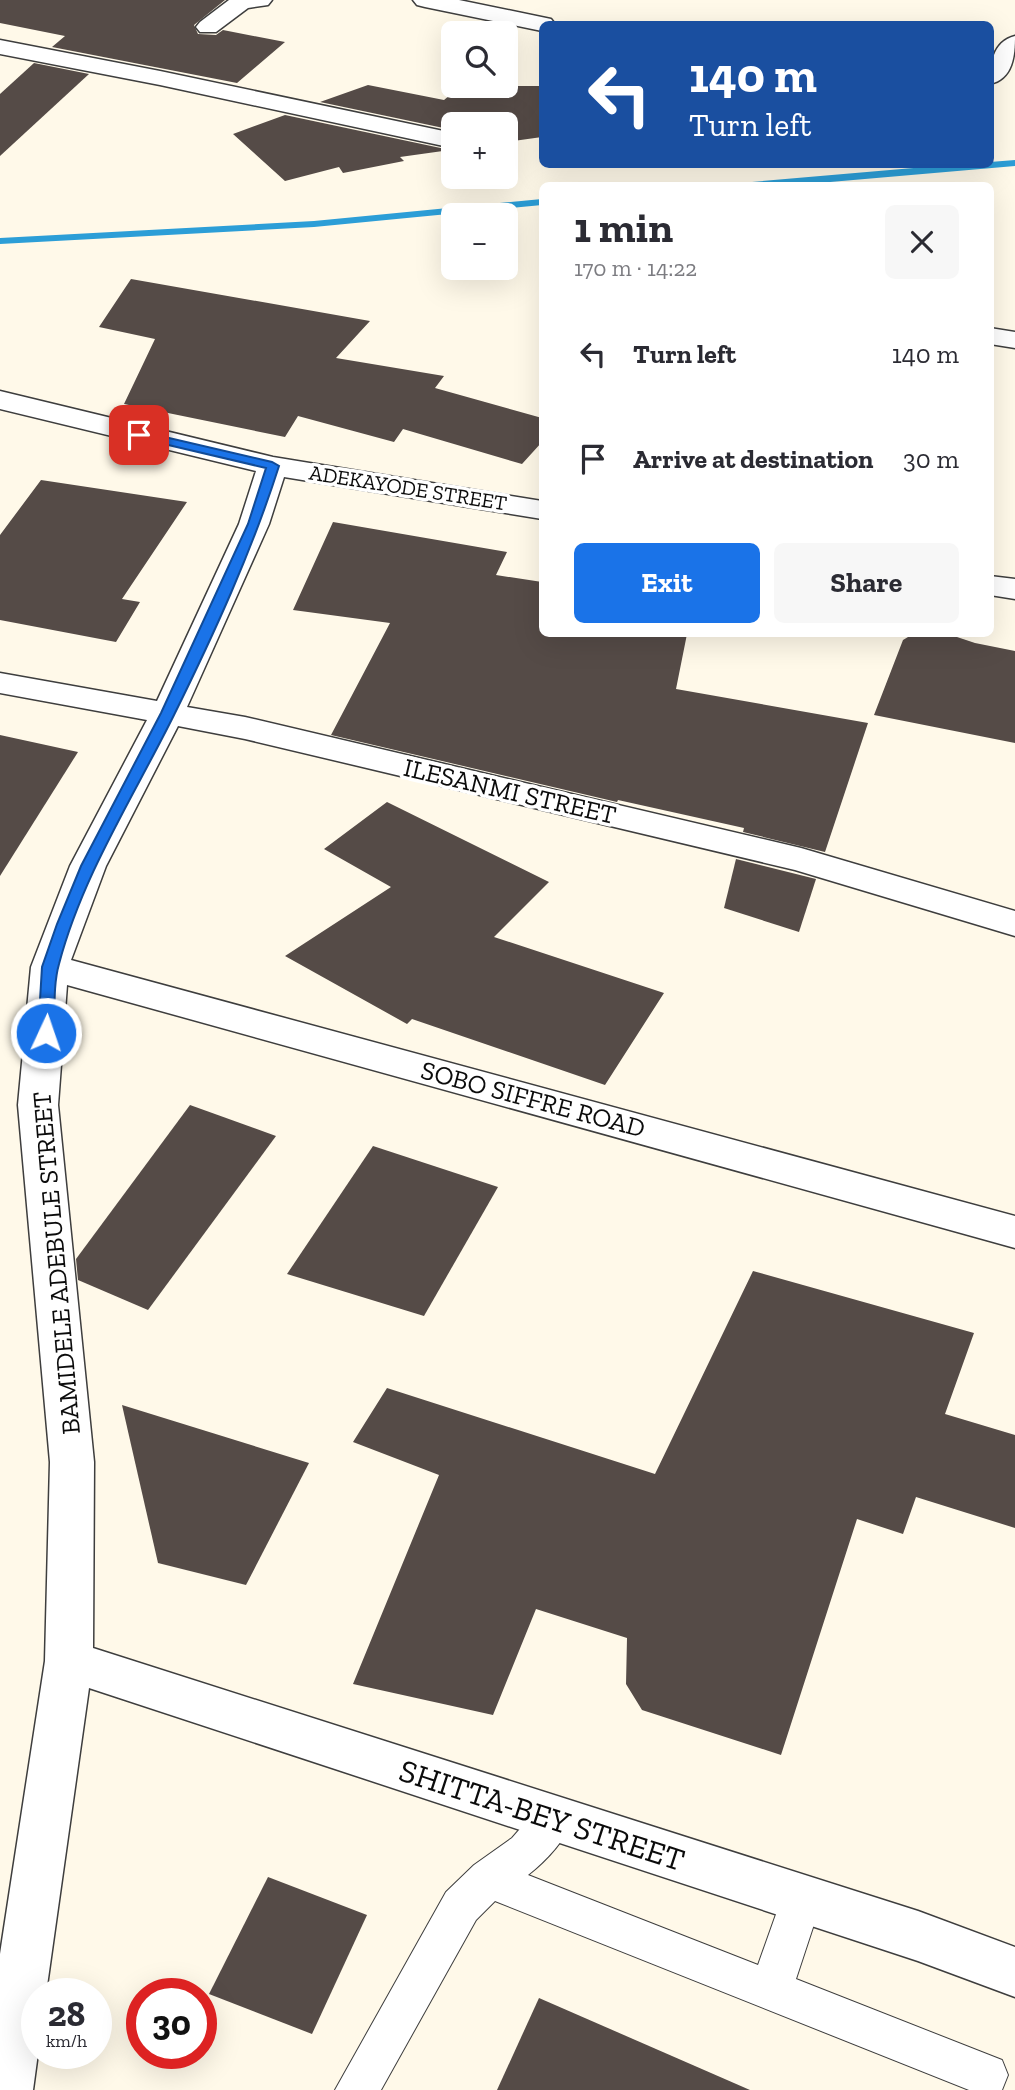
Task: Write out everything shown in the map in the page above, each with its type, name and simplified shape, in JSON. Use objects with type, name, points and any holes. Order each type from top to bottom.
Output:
[{"type":"street","points":[[208,27],[242,1],[260,0]]},
{"type":"street","points":[[425,0],[539,23]]},
{"type":"street","points":[[994,72],[1015,43]]},
{"type":"street","points":[[0,47],[173,80],[441,138]]},
{"type":"street","points":[[994,337],[1015,340]]},
{"type":"street","points":[[0,400],[272,466]]},
{"type":"street","name":"ADEKAYODE STREET","points":[[272,466],[539,510]]},
{"type":"street","name":"BAMIDELE ADEBULE STREET","points":[[6,2090],[69,1661],[72,1462],[38,1105],[50,967],[88,866],[168,713],[254,524],[272,466]]},
{"type":"street","points":[[994,585],[1015,589]]},
{"type":"street","name":"ILESANMI STREET","points":[[0,683],[258,731],[801,860],[1015,924]]},
{"type":"street","name":"SOBO SIFFRE ROAD","points":[[50,967],[1015,1232]]},
{"type":"street","name":"SHITTA-BEY STREET","points":[[69,1661],[918,1937],[1015,1972]]},
{"type":"lane","points":[[357,2090],[461,1906],[489,1879],[527,1851],[554,1819]]},
{"type":"lane","points":[[489,1879],[986,2075]]},
{"type":"lane","points":[[771,1990],[801,1900]]},
{"type":"building","points":[[0,0],[225,0],[194,25],[198,34],[216,35],[223,30],[285,42],[237,83],[52,47],[65,36],[0,23]]},
{"type":"building","points":[[34,63],[89,74],[0,156],[0,94]]},
{"type":"building","points":[[368,85],[444,100],[518,98],[518,86],[539,86],[539,137],[518,140],[518,112],[441,112],[441,127],[320,102]]},
{"type":"building","points":[[285,115],[441,148],[441,151],[400,157],[404,161],[343,173],[339,167],[285,181],[233,134]]},
{"type":"building","points":[[131,279],[370,321],[336,358],[444,376],[435,388],[539,417],[539,445],[522,464],[403,429],[394,442],[298,416],[285,437],[124,404],[155,339],[99,327]]},
{"type":"building","points":[[41,480],[187,502],[122,599],[140,602],[116,642],[0,620],[0,535]]},
{"type":"building","points":[[333,522],[507,552],[496,575],[539,582],[539,637],[686,637],[676,689],[868,723],[825,852],[743,832],[744,828],[618,800],[617,802],[331,735],[390,623],[293,610]]},
{"type":"building","points":[[908,637],[957,637],[1015,651],[1015,743],[874,715],[903,640]]},
{"type":"building","points":[[0,735],[78,752],[0,876]]},
{"type":"building","points":[[387,802],[549,882],[494,937],[664,993],[605,1085],[412,1019],[407,1024],[285,956],[391,887],[324,849]]},
{"type":"building","points":[[736,859],[816,879],[799,932],[724,908]]},
{"type":"building","points":[[190,1105],[276,1136],[148,1310],[78,1280],[76,1259]]},
{"type":"building","points":[[373,1146],[498,1187],[424,1316],[287,1274]]},
{"type":"building","points":[[753,1271],[974,1333],[945,1414],[1015,1435],[1015,1528],[916,1497],[903,1534],[857,1519],[781,1755],[642,1710],[626,1684],[627,1638],[536,1609],[493,1715],[353,1684],[439,1475],[353,1442],[387,1388],[655,1474]]},
{"type":"building","points":[[122,1405],[309,1463],[246,1585],[158,1563]]},
{"type":"building","points":[[268,1877],[367,1915],[312,2034],[217,1997],[217,1978]]},
{"type":"building","points":[[539,1998],[750,2090],[497,2090]]},
{"type":"waterway","points":[[994,165],[1015,163]]},
{"type":"waterway","points":[[788,182],[955,168]]},
{"type":"waterway","points":[[0,241],[314,224],[539,202]]},
{"type":"route","points":[[46,1033],[50,967],[64,924],[88,866],[168,713],[254,524],[272,466],[139,435]]}]
